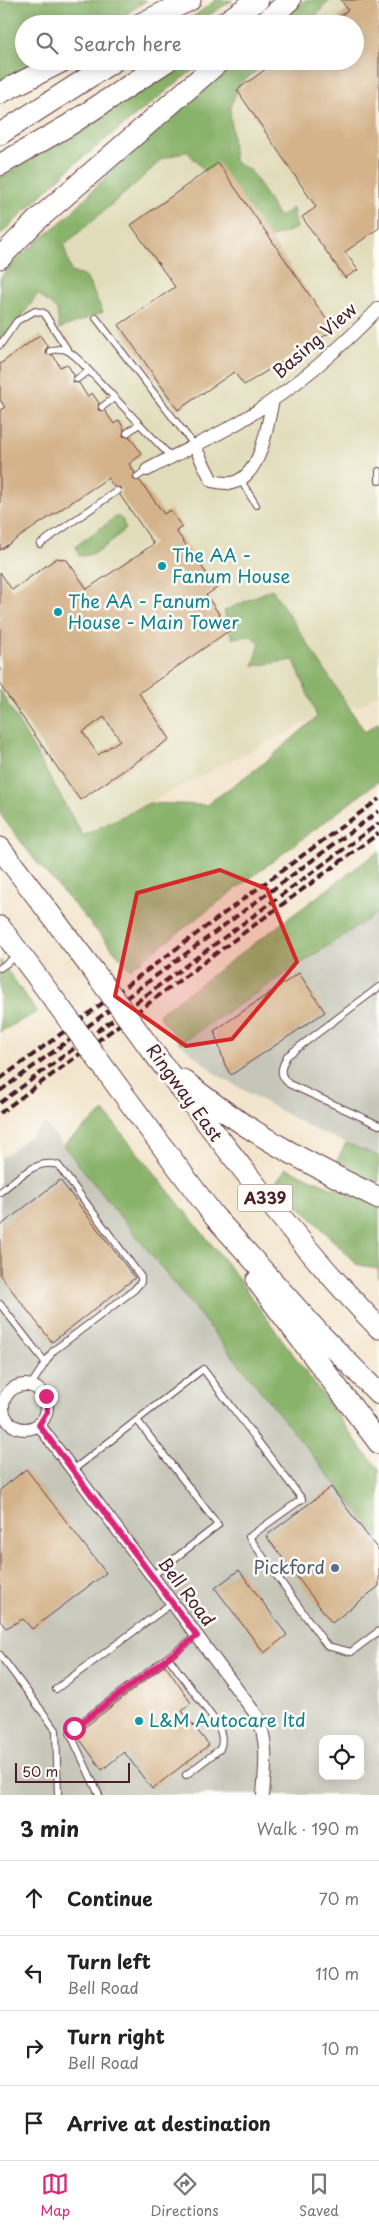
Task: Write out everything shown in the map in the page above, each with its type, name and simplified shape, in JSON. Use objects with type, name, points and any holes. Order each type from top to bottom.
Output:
[{"type":"highway","points":[[159,15],[190,0]]},
{"type":"highway","points":[[180,15],[200,0]]},
{"type":"highway","points":[[236,15],[258,0]]},
{"type":"highway","points":[[273,15],[290,0]]},
{"type":"highway","points":[[0,93],[45,70]]},
{"type":"highway","points":[[0,134],[100,70]]},
{"type":"highway","points":[[0,165],[69,125],[153,70]]},
{"type":"highway","points":[[0,258],[36,221],[210,70]]},
{"type":"highway","name":"Ringway East","points":[[0,848],[226,1150],[287,1226],[379,1328]]},
{"type":"highway","name":"A339","points":[[0,927],[214,1216],[312,1325],[379,1394]]},
{"type":"highway","points":[[155,1054],[216,1106],[259,1136],[296,1157],[379,1198]]},
{"type":"highway","points":[[214,1216],[265,1293],[379,1443]]},
{"type":"street","name":"Basing View","points":[[142,474],[241,421],[273,400],[320,365],[379,308]]},
{"type":"street","name":"Basing View","points":[[240,479],[249,474],[261,449],[273,400]]},
{"type":"street","points":[[194,445],[212,481],[232,483],[240,479]]},
{"type":"street","points":[[31,1384],[42,1392],[48,1404],[47,1412],[39,1425],[22,1429],[11,1424],[2,1410],[9,1391],[19,1385],[31,1384]]},
{"type":"street","name":"Bell Road","points":[[39,1425],[260,1723],[266,1748],[263,1795]]},
{"type":"lane","points":[[0,344],[17,321],[35,311],[44,313],[66,349],[171,457]]},
{"type":"lane","points":[[96,318],[194,445]]},
{"type":"lane","points":[[50,351],[58,348],[66,349]]},
{"type":"lane","points":[[77,380],[89,371]]},
{"type":"lane","points":[[102,407],[114,398]]},
{"type":"lane","points":[[127,433],[139,424]]},
{"type":"lane","points":[[379,472],[379,481]]},
{"type":"lane","points":[[240,479],[256,505]]},
{"type":"lane","points":[[40,544],[117,491]]},
{"type":"lane","points":[[0,968],[20,954]]},
{"type":"lane","points":[[379,987],[287,1056],[280,1069],[283,1078],[288,1084],[379,1126]]},
{"type":"lane","points":[[0,1192],[29,1169],[51,1162],[58,1165],[141,1277],[141,1282],[134,1290],[53,1351],[31,1384]]},
{"type":"lane","points":[[0,1304],[45,1362]]},
{"type":"lane","points":[[73,1470],[203,1369],[302,1499],[249,1537],[328,1646],[351,1652],[379,1630]]},
{"type":"lane","points":[[137,1420],[218,1525],[152,1576]]},
{"type":"lane","points":[[56,1689],[172,1603]]},
{"type":"lane","points":[[99,1795],[70,1733],[74,1728],[197,1636]]},
{"type":"lane","points":[[0,1655],[56,1730],[58,1795]]},
{"type":"lane","points":[[168,1657],[216,1722],[222,1737],[220,1749],[186,1775]]},
{"type":"highlighted area","points":[[220,870],[267,889],[297,962],[232,1039],[186,1046],[115,996],[137,893]]},
{"type":"shaded area","points":[[311,0],[379,0],[379,692],[363,704],[317,717],[83,836],[0,728],[0,322],[30,278],[233,70],[364,70],[364,15],[294,15]]},
{"type":"shaded area","points":[[379,912],[379,1156],[313,1129],[217,1075],[180,1043]]},
{"type":"shaded area","points":[[46,1124],[379,1538],[379,1795],[0,1795],[0,1159]]},
{"type":"green space","points":[[0,0],[147,0],[124,15],[15,15],[15,70],[21,70],[0,81]]},
{"type":"green space","points":[[216,0],[233,0],[209,15],[196,15]]},
{"type":"green space","points":[[305,0],[330,0],[316,15],[288,15]]},
{"type":"green space","points":[[174,70],[193,70],[71,167],[0,235],[0,178]]},
{"type":"green space","points":[[223,70],[258,70],[240,83],[230,108],[234,161],[251,171],[279,217],[293,208],[297,228],[270,238],[187,151],[162,159],[64,245],[71,272],[86,277],[103,312],[59,329],[57,310],[38,294],[0,346],[0,278],[11,264],[70,214],[133,148]]},
{"type":"green space","points":[[117,516],[123,520],[125,529],[98,551],[79,556],[76,546]]},
{"type":"green space","points":[[272,589],[365,732],[379,722],[379,781],[130,969],[34,859],[0,814],[0,690],[83,836],[149,803],[206,805],[264,763],[317,717],[294,660],[253,666],[260,643],[251,636],[232,638],[224,611]]},
{"type":"green space","points":[[379,851],[379,912],[180,1043],[158,1015]]},
{"type":"green space","points":[[0,960],[37,1012],[0,1032]]},
{"type":"green space","points":[[104,1111],[225,1261],[362,1449],[379,1469],[379,1538],[63,1145]]},
{"type":"green space","points":[[346,1143],[379,1156],[379,1184],[336,1162]]},
{"type":"green space","points":[[286,1168],[379,1207],[379,1278],[378,1269],[356,1264],[276,1182]]},
{"type":"building","points":[[341,0],[379,0],[379,228],[345,252],[358,270],[345,278],[302,217],[316,207],[237,90],[265,70],[364,70],[364,15],[341,15],[348,10]]},
{"type":"building","points":[[218,163],[334,330],[244,385],[234,372],[178,410],[119,325],[175,287],[131,225]]},
{"type":"building","name":"The AA - Fanum House","points":[[40,335],[48,347],[45,350],[46,354],[53,355],[60,367],[67,364],[74,375],[73,382],[79,383],[87,396],[92,393],[99,403],[98,410],[105,411],[114,424],[119,420],[124,429],[123,436],[130,437],[142,454],[129,464],[135,473],[133,479],[140,481],[164,514],[170,510],[182,527],[176,531],[217,588],[206,595],[230,630],[139,693],[170,739],[80,800],[0,685],[0,572],[12,590],[57,558],[67,560],[87,589],[154,544],[120,495],[121,488],[114,487],[108,478],[0,550],[0,410],[5,407],[0,400],[0,364]],"holes":[[[104,717],[120,740],[98,755],[83,732]]]},
{"type":"building","points":[[299,973],[325,1012],[231,1075],[225,1065],[214,1031]]},
{"type":"building","points":[[60,1180],[135,1278],[52,1342],[0,1275],[0,1226]]},
{"type":"building","points":[[26,1469],[106,1573],[32,1629],[23,1619],[6,1628],[0,1621],[0,1490]]},
{"type":"building","name":"Pickford","points":[[331,1487],[379,1551],[379,1586],[332,1623],[266,1536]]},
{"type":"building","points":[[239,1570],[287,1635],[264,1653],[215,1588]]},
{"type":"building","name":"L&M Autocare ltd","points":[[165,1665],[191,1703],[182,1711],[209,1745],[152,1789],[124,1752],[102,1770],[76,1734]]},
{"type":"railway","points":[[0,1079],[379,799]]},
{"type":"railway","points":[[0,1091],[379,811]]},
{"type":"railway","points":[[0,1103],[379,823]]},
{"type":"railway","points":[[0,1113],[379,833]]},
{"type":"place","name":"The AA - Fanum House","points":[[162,566]]},
{"type":"place","name":"The AA - Fanum House - Main Tower","points":[[58,612]]},
{"type":"place","name":"Pickford","points":[[335,1568]]},
{"type":"place","name":"L&M Autocare ltd","points":[[139,1721]]},
{"type":"route","points":[[46,1396],[47,1412],[39,1425],[197,1636],[74,1728]]}]
